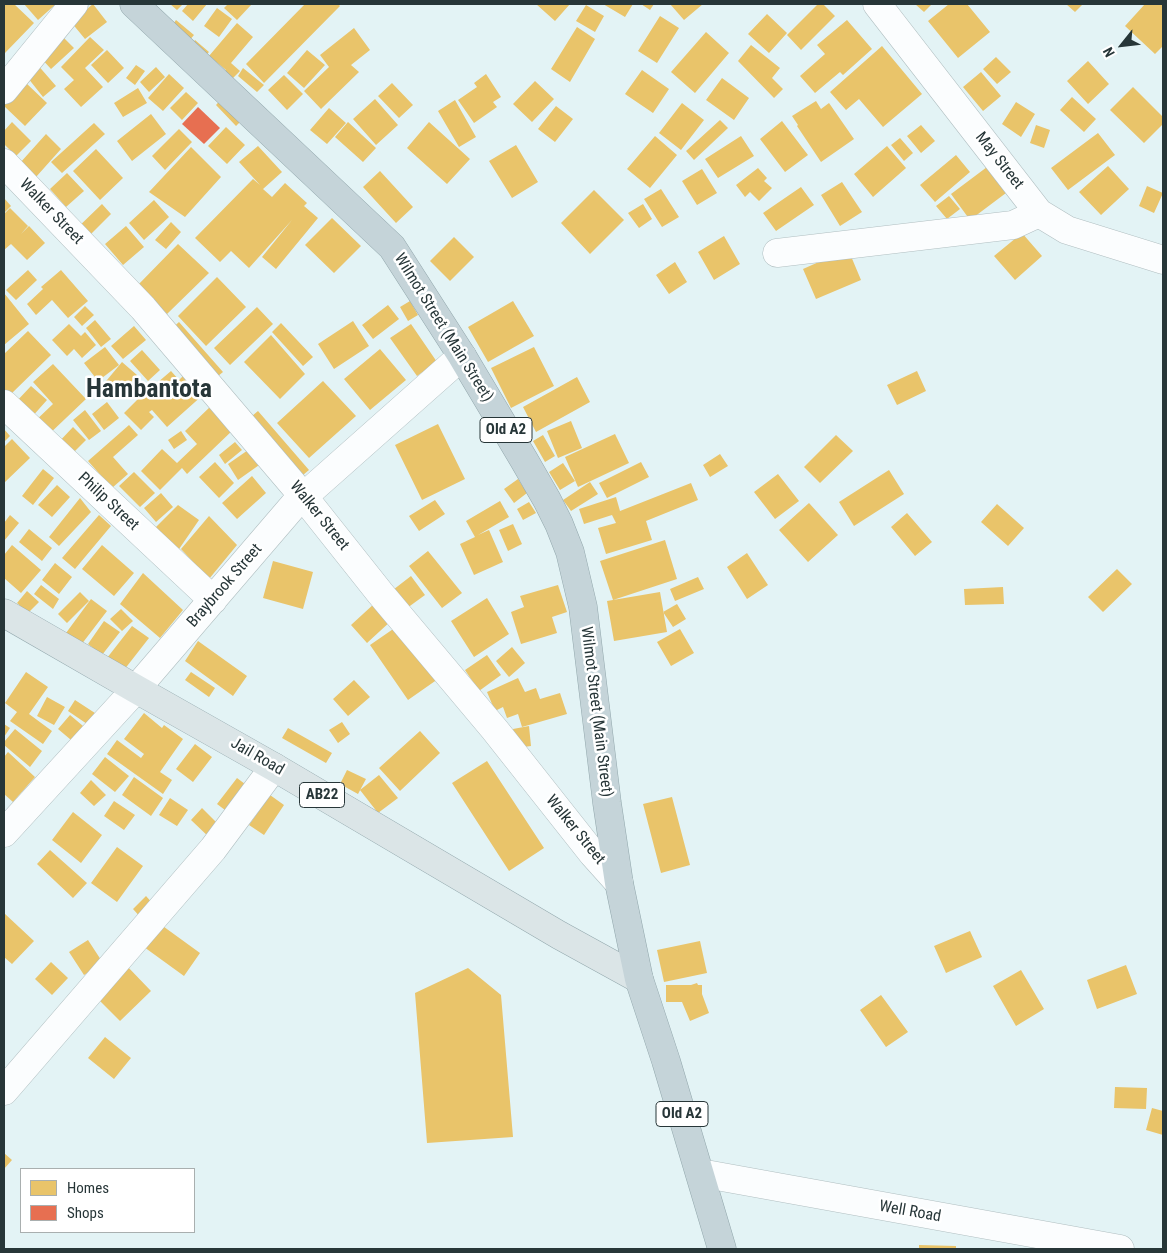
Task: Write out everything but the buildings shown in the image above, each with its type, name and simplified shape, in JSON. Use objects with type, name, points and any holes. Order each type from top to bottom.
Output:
[{"type":"highway","name":"Wilmot Street (Main Street)","points":[[134,4],[392,248],[462,356],[547,500],[570,552],[583,607],[619,883],[639,979]]},
{"type":"highway","name":"Old A2","points":[[639,979],[666,1061],[722,1249]]},
{"type":"main road","name":"Jail Road","points":[[4,614],[274,767],[559,935],[639,979]]},
{"type":"street","points":[[4,90],[74,4]]},
{"type":"street","name":"May Street","points":[[877,4],[1039,213],[1067,230],[1163,260]]},
{"type":"street","name":"Walker Street","points":[[4,163],[143,308],[303,496],[380,593],[495,730],[593,854],[619,883]]},
{"type":"street","points":[[777,253],[1013,225],[1039,213]]},
{"type":"street","name":"Braybrook Street","points":[[4,833],[136,689],[293,506],[462,356]]},
{"type":"street","name":"Philip Street","points":[[4,404],[213,600]]},
{"type":"street","points":[[4,1091],[213,849],[274,767]]},
{"type":"street","name":"Well Road","points":[[700,1173],[1120,1249]]},
{"type":"district","name":"Hambantota","points":[[149,390]]}]
